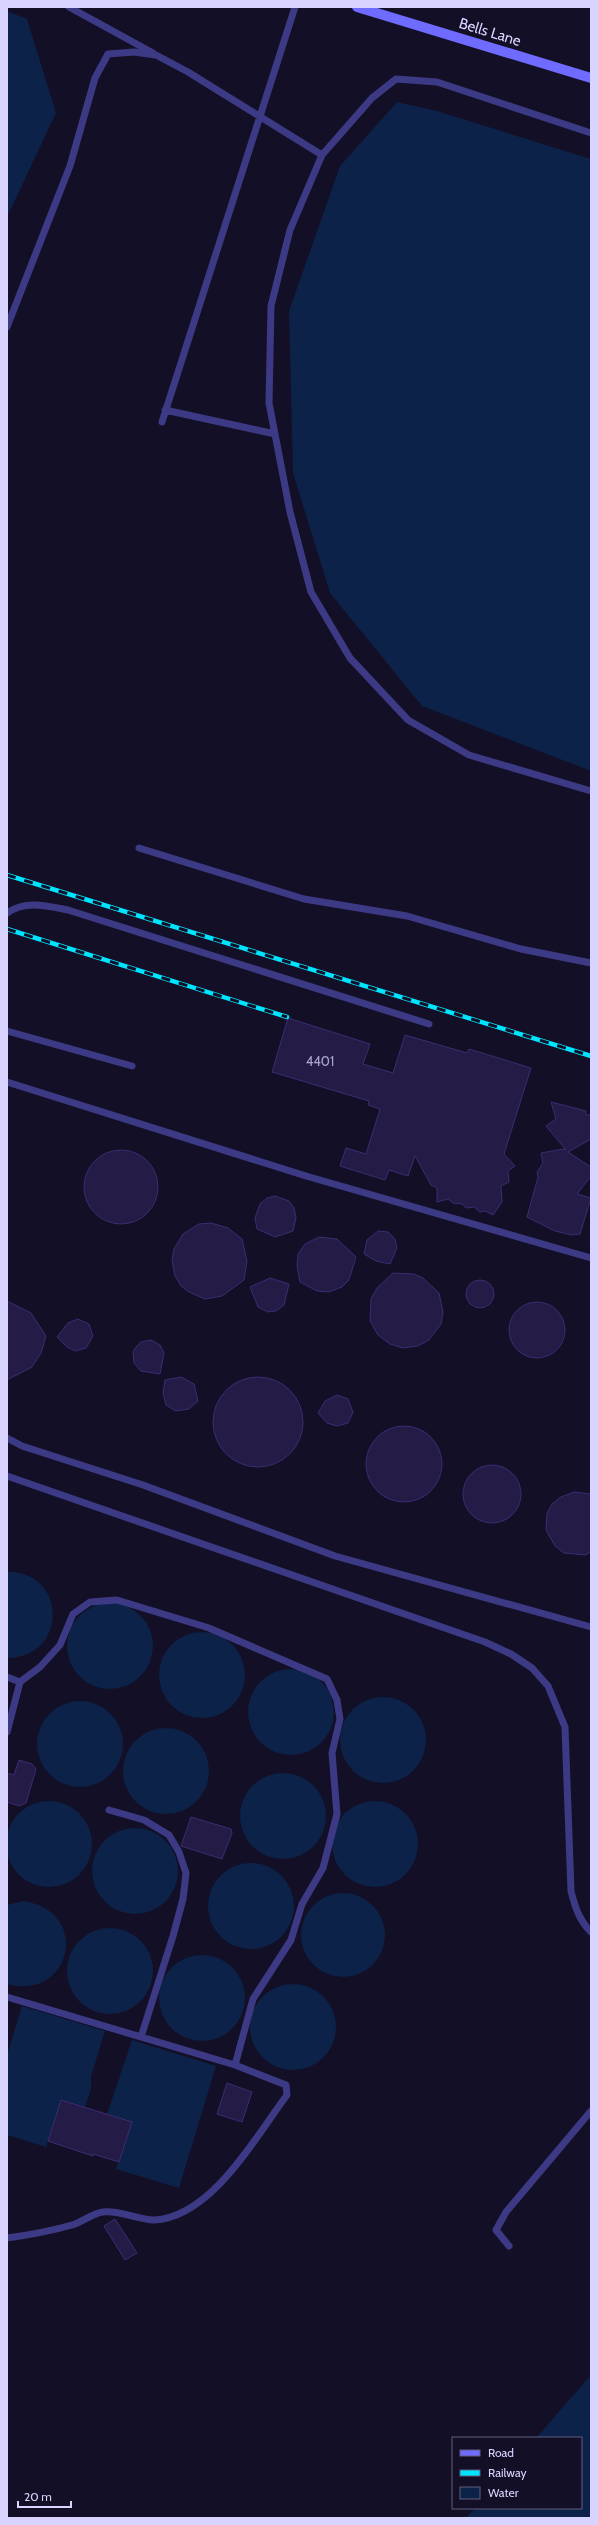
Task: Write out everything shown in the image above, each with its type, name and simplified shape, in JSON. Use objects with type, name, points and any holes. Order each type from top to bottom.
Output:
[{"type":"street","name":"Bells Lane","points":[[357,7],[591,78]]},
{"type":"lane","points":[[69,7],[109,27],[188,72],[258,118],[322,155]]},
{"type":"lane","points":[[162,422],[258,118],[295,7]]},
{"type":"lane","points":[[7,327],[70,166],[95,78],[108,54],[134,52],[156,55]]},
{"type":"lane","points":[[591,133],[437,82],[396,79],[372,98],[322,155],[290,230],[271,306],[269,403],[290,512],[311,592],[350,658],[408,720],[469,755],[591,791]]},
{"type":"lane","points":[[166,410],[275,434]]},
{"type":"lane","points":[[139,848],[304,899],[407,916],[521,949],[591,963]]},
{"type":"lane","points":[[7,913],[19,906],[38,904],[68,910],[429,1024]]},
{"type":"lane","points":[[7,1031],[132,1066]]},
{"type":"lane","points":[[7,1082],[306,1176],[591,1258]]},
{"type":"lane","points":[[7,1438],[22,1446],[143,1485],[335,1556],[591,1627]]},
{"type":"lane","points":[[7,1476],[485,1642],[511,1654],[532,1668],[548,1686],[565,1727],[571,1891],[575,1909],[591,1932]]},
{"type":"lane","points":[[7,1732],[20,1682],[40,1667],[60,1645],[73,1614],[90,1602],[117,1600],[209,1628],[327,1679],[337,1700],[340,1719],[332,1753],[337,1814],[323,1868],[302,1904],[291,1940],[253,1999],[235,2065]]},
{"type":"lane","points":[[7,1677],[20,1682]]},
{"type":"lane","points":[[109,1810],[144,1820],[169,1835],[179,1852],[186,1873],[183,1899],[173,1936],[140,2037]]},
{"type":"lane","points":[[7,1997],[235,2065],[286,2085],[287,2094],[228,2175],[203,2200],[179,2214],[154,2220],[103,2212],[74,2224],[36,2234],[7,2238]]},
{"type":"lane","points":[[509,2246],[496,2230],[506,2212],[591,2111]]},
{"type":"water","points":[[7,11],[27,19],[56,113],[7,217]]},
{"type":"water","points":[[397,102],[437,111],[591,159],[591,771],[422,706],[330,593],[293,473],[289,311],[340,166]]},
{"type":"water","points":[[7,1572],[27,1575],[41,1585],[50,1598],[53,1614],[50,1630],[42,1644],[27,1654],[7,1658]]},
{"type":"water","points":[[110,1603],[126,1606],[134,1610],[146,1622],[150,1630],[153,1646],[150,1662],[146,1670],[134,1682],[126,1686],[110,1689],[94,1686],[86,1682],[74,1670],[70,1662],[67,1646],[70,1630],[74,1622],[86,1610],[94,1606]]},
{"type":"water","points":[[202,1632],[218,1635],[226,1639],[238,1651],[242,1659],[245,1675],[242,1691],[238,1699],[226,1711],[218,1715],[202,1718],[186,1715],[178,1711],[166,1699],[162,1691],[159,1675],[162,1659],[166,1651],[178,1639],[186,1635]]},
{"type":"water","points":[[291,1669],[307,1673],[321,1682],[330,1696],[334,1712],[330,1728],[321,1742],[307,1751],[291,1755],[275,1751],[261,1742],[252,1728],[248,1712],[252,1696],[261,1682],[275,1673]]},
{"type":"water","points":[[383,1697],[399,1701],[413,1710],[422,1724],[426,1740],[422,1756],[413,1770],[399,1779],[383,1783],[367,1779],[353,1770],[344,1756],[340,1740],[344,1724],[353,1710],[367,1701]]},
{"type":"water","points":[[80,1701],[96,1704],[104,1708],[116,1720],[120,1728],[123,1744],[120,1760],[116,1768],[104,1780],[96,1784],[80,1787],[64,1784],[56,1780],[44,1768],[40,1760],[37,1744],[40,1728],[44,1720],[56,1708],[64,1704]]},
{"type":"water","points":[[166,1728],[182,1731],[190,1735],[202,1747],[206,1755],[209,1771],[206,1787],[202,1795],[190,1807],[182,1811],[166,1814],[150,1811],[142,1807],[130,1795],[126,1787],[123,1771],[126,1755],[130,1747],[142,1735],[150,1731]]},
{"type":"water","points":[[283,1773],[299,1776],[307,1780],[319,1792],[323,1800],[326,1816],[323,1832],[319,1840],[307,1852],[299,1856],[283,1859],[267,1856],[259,1852],[247,1840],[243,1832],[240,1816],[243,1800],[247,1792],[259,1780],[267,1776]]},
{"type":"water","points":[[49,1801],[65,1804],[73,1808],[85,1820],[89,1828],[92,1844],[89,1860],[85,1868],[73,1880],[65,1884],[49,1887],[33,1884],[25,1880],[13,1868],[9,1860],[6,1844],[9,1828],[13,1820],[25,1808],[33,1804]]},
{"type":"water","points":[[375,1801],[391,1805],[405,1814],[414,1828],[418,1844],[414,1860],[405,1874],[391,1883],[375,1887],[359,1883],[345,1874],[336,1860],[332,1844],[336,1828],[345,1814],[359,1805]]},
{"type":"water","points":[[135,1828],[151,1831],[159,1835],[171,1847],[175,1855],[178,1871],[175,1887],[171,1895],[159,1907],[151,1911],[135,1914],[119,1911],[111,1907],[99,1895],[95,1887],[92,1871],[95,1855],[99,1847],[111,1835],[119,1831]]},
{"type":"water","points":[[251,1863],[267,1866],[275,1870],[287,1882],[291,1890],[294,1906],[291,1922],[287,1930],[275,1942],[267,1946],[251,1949],[235,1946],[227,1942],[215,1930],[211,1922],[208,1906],[211,1890],[215,1882],[227,1870],[235,1866]]},
{"type":"water","points":[[343,1893],[359,1896],[373,1905],[382,1919],[385,1935],[382,1951],[373,1965],[359,1974],[343,1977],[327,1974],[313,1965],[304,1951],[301,1935],[304,1919],[313,1905],[327,1896]]},
{"type":"water","points":[[24,1901],[45,1908],[59,1921],[65,1937],[65,1953],[58,1969],[46,1980],[29,1986],[7,1984],[7,1905]]},
{"type":"water","points":[[110,1928],[126,1931],[134,1935],[146,1947],[150,1955],[153,1971],[150,1987],[146,1995],[134,2007],[126,2011],[110,2014],[94,2011],[86,2007],[74,1995],[70,1987],[67,1971],[70,1955],[74,1947],[86,1935],[94,1931]]},
{"type":"water","points":[[202,1955],[218,1959],[232,1968],[241,1982],[245,1998],[241,2014],[232,2028],[218,2037],[202,2041],[186,2037],[172,2028],[163,2014],[159,1998],[163,1982],[172,1968],[186,1959]]},
{"type":"water","points":[[293,1984],[309,1987],[317,1991],[329,2003],[333,2011],[336,2027],[333,2043],[329,2051],[317,2063],[309,2067],[293,2070],[277,2067],[269,2063],[257,2051],[253,2043],[250,2027],[253,2011],[257,2003],[269,1991],[277,1987]]},
{"type":"water","points":[[22,2006],[105,2031],[91,2076],[91,2089],[85,2107],[61,2100],[46,2147],[7,2135],[7,2055]]},
{"type":"water","points":[[132,2040],[216,2066],[179,2188],[116,2169],[131,2122],[107,2114]]},
{"type":"water","points":[[591,2375],[591,2518],[466,2518],[474,2509],[582,2509],[582,2437],[537,2437]]},
{"type":"building","points":[[288,1018],[370,1044],[363,1064],[393,1073],[405,1035],[467,1053],[469,1049],[531,1068],[504,1154],[515,1166],[508,1171],[509,1182],[501,1186],[502,1202],[493,1215],[485,1211],[480,1212],[474,1207],[466,1208],[462,1204],[453,1203],[448,1199],[437,1202],[437,1188],[431,1185],[415,1156],[408,1176],[389,1170],[385,1180],[340,1166],[346,1148],[366,1154],[380,1109],[368,1105],[369,1101],[272,1072]]},
{"type":"building","points":[[551,1102],[586,1111],[586,1115],[591,1115],[591,1139],[568,1152],[591,1167],[591,1176],[577,1194],[591,1198],[580,1234],[572,1235],[555,1231],[527,1217],[538,1177],[537,1172],[543,1163],[541,1153],[563,1149],[566,1150],[546,1126],[556,1119]]},
{"type":"building","points":[[121,1150],[142,1156],[152,1166],[158,1187],[152,1208],[142,1218],[121,1224],[100,1218],[90,1208],[84,1187],[90,1166],[100,1156]]},
{"type":"building","points":[[275,1196],[289,1201],[294,1208],[296,1218],[293,1231],[275,1237],[257,1229],[255,1218],[260,1204],[267,1198]]},
{"type":"building","points":[[211,1223],[228,1228],[242,1239],[247,1261],[244,1280],[222,1296],[205,1299],[189,1292],[181,1286],[175,1276],[172,1260],[174,1249],[183,1234],[199,1224]]},
{"type":"building","points":[[378,1231],[388,1232],[395,1239],[397,1248],[390,1264],[376,1261],[364,1254],[367,1240]]},
{"type":"building","points":[[319,1237],[337,1239],[356,1257],[349,1280],[342,1287],[329,1292],[317,1291],[300,1282],[297,1266],[298,1254],[305,1244]]},
{"type":"building","points":[[393,1273],[414,1274],[423,1278],[439,1293],[443,1312],[441,1324],[429,1340],[418,1346],[403,1348],[390,1344],[378,1335],[370,1321],[371,1299],[377,1288]]},
{"type":"building","points":[[270,1278],[289,1284],[284,1305],[276,1311],[268,1312],[258,1307],[250,1287]]},
{"type":"building","points":[[480,1280],[490,1284],[494,1294],[490,1304],[480,1308],[470,1304],[466,1294],[470,1284]]},
{"type":"building","points":[[7,1301],[31,1313],[46,1336],[41,1353],[32,1367],[7,1380]]},
{"type":"building","points":[[532,1302],[542,1302],[557,1310],[563,1319],[565,1330],[563,1341],[557,1350],[542,1358],[532,1358],[521,1353],[514,1346],[509,1335],[509,1325],[514,1314],[521,1307]]},
{"type":"building","points":[[78,1319],[89,1324],[93,1336],[86,1348],[75,1351],[67,1347],[57,1337],[68,1323]]},
{"type":"building","points":[[151,1340],[160,1345],[164,1353],[160,1374],[141,1371],[134,1363],[133,1352],[136,1347],[141,1342]]},
{"type":"building","points":[[181,1377],[194,1384],[198,1401],[189,1409],[176,1411],[166,1405],[163,1393],[165,1380]]},
{"type":"building","points":[[249,1377],[267,1377],[283,1384],[296,1397],[303,1413],[303,1431],[296,1447],[283,1460],[267,1467],[249,1467],[233,1460],[220,1447],[213,1431],[213,1413],[220,1397],[233,1384]]},
{"type":"building","points":[[337,1395],[348,1399],[353,1412],[348,1423],[337,1426],[327,1423],[318,1413],[325,1401]]},
{"type":"building","points":[[397,1426],[411,1426],[425,1432],[436,1443],[442,1457],[442,1471],[439,1479],[431,1491],[425,1496],[411,1502],[397,1502],[383,1496],[372,1485],[366,1471],[366,1457],[372,1443],[383,1432]]},
{"type":"building","points":[[486,1465],[498,1465],[513,1473],[521,1488],[521,1500],[513,1515],[498,1523],[486,1523],[471,1515],[463,1500],[463,1488],[471,1473]]},
{"type":"building","points":[[574,1492],[591,1494],[591,1552],[585,1555],[564,1553],[555,1546],[546,1530],[547,1513],[552,1504],[561,1497]]},
{"type":"building","points":[[19,1760],[32,1764],[36,1769],[26,1803],[19,1806],[7,1802],[7,1773],[14,1775]]},
{"type":"building","points":[[191,1817],[231,1829],[232,1833],[222,1859],[181,1846]]},
{"type":"building","points":[[227,2083],[252,2092],[242,2122],[217,2114]]},
{"type":"building","points":[[61,2100],[132,2122],[119,2162],[93,2154],[93,2156],[48,2141]]},
{"type":"building","points":[[115,2219],[137,2253],[125,2260],[104,2226]]},
{"type":"railway","points":[[7,875],[591,1056]]},
{"type":"railway","points":[[7,929],[287,1017]]}]
